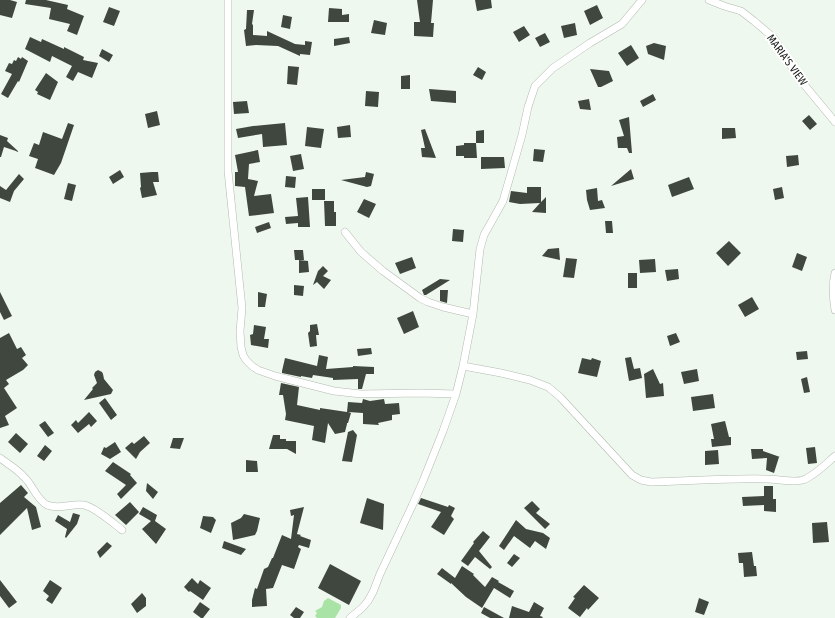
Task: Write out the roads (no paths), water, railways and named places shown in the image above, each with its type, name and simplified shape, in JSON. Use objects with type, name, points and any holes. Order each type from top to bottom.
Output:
[{"type":"street","points":[[228,0],[228,171],[242,308],[240,331],[243,355],[252,366],[258,370],[275,376],[334,390],[361,394],[456,394]]},
{"type":"street","points":[[350,618],[365,604],[373,592],[420,487],[443,431],[456,394],[473,314],[480,249],[484,235],[503,201],[535,86],[553,68],[622,24],[642,0]]},
{"type":"street","name":"MARIA'S VIEW","points":[[709,0],[741,11],[774,38],[797,76],[835,122]]},
{"type":"street","points":[[345,232],[361,252],[420,298],[443,307],[473,314]]},
{"type":"street","points":[[835,273],[835,310]]},
{"type":"street","points":[[463,366],[530,380],[548,387],[560,397],[632,475],[641,480],[651,482],[732,479],[803,480],[812,476],[835,456]]},
{"type":"street","points":[[0,458],[26,478],[41,500],[48,505],[56,507],[80,505],[92,508],[122,530]]}]
